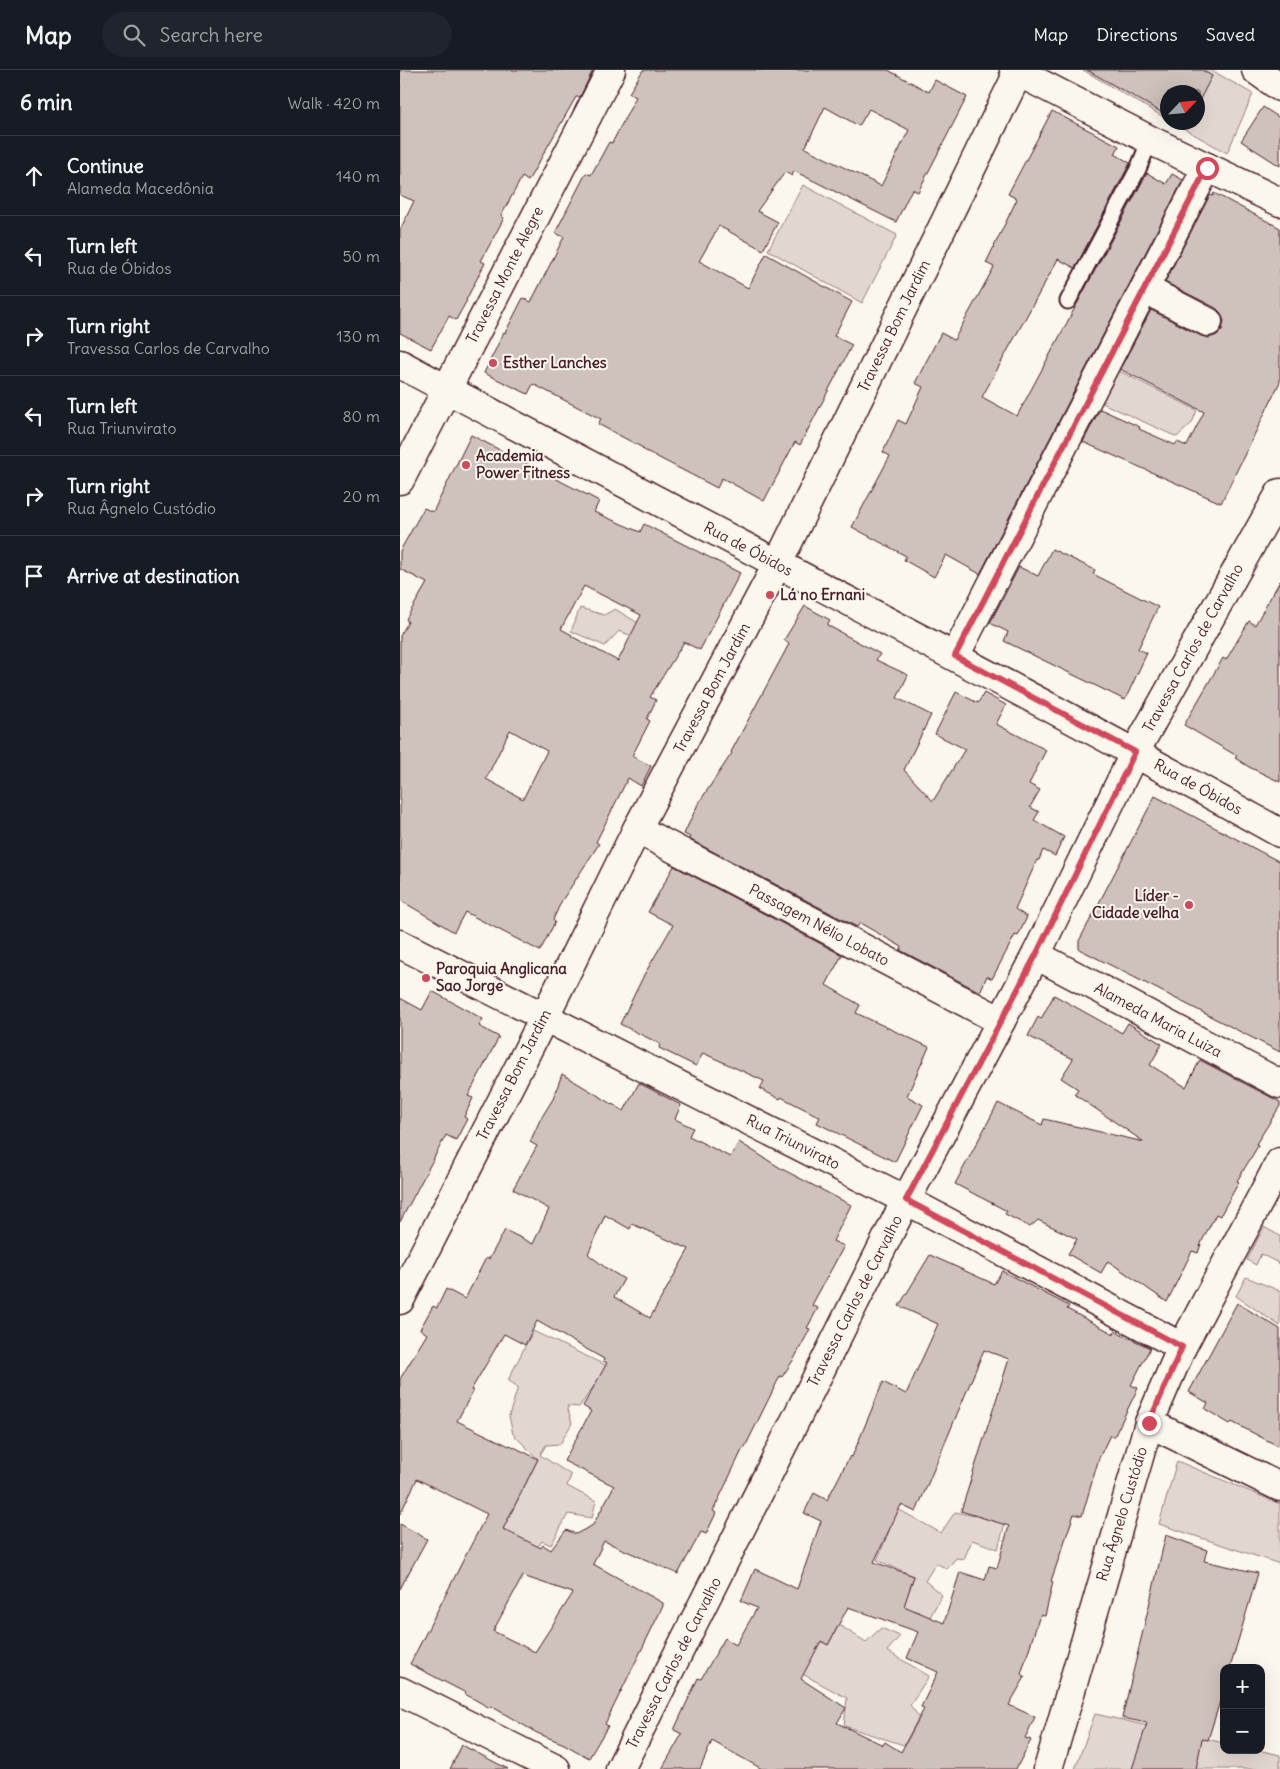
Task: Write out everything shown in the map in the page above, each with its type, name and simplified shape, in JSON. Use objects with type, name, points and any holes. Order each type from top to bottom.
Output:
[{"type":"street","name":"Travessa Monte Alegre","points":[[400,480],[611,70]]},
{"type":"street","points":[[1256,70],[1280,87]]},
{"type":"street","points":[[1016,71],[1150,140],[1280,202]]},
{"type":"street","name":"Travessa Bom Jardim","points":[[400,1300],[545,1016],[637,829],[777,565],[1016,71]]},
{"type":"street","points":[[955,656],[1207,168]]},
{"type":"street","points":[[1145,289],[1208,322]]},
{"type":"street","name":"Rua de Óbidos","points":[[400,364],[777,565],[955,656],[1135,752],[1280,833]]},
{"type":"street","name":"Travessa Carlos de Carvalho","points":[[620,1769],[906,1200],[1036,955],[1135,752],[1280,493]]},
{"type":"street","name":"Passagem Nélio Lobato","points":[[637,829],[1001,1021]]},
{"type":"street","name":"Rua Triunvirato","points":[[400,944],[906,1200],[1182,1347]]},
{"type":"street","name":"Alameda Maria Luiza","points":[[1036,955],[1280,1084]]},
{"type":"street","name":"Rua Âgnelo Custódio","points":[[1048,1769],[1149,1423],[1182,1347],[1280,1162]]},
{"type":"street","points":[[1149,1423],[1280,1487]]},
{"type":"street","points":[[400,1691],[556,1769]]},
{"type":"lane","points":[[1068,301],[1138,169],[1150,140]]},
{"type":"shaded area","points":[[1083,70],[1211,70],[1253,94],[1227,153],[1186,130],[1205,130],[1205,85],[1160,85],[1160,115]]},
{"type":"shaded area","points":[[803,185],[897,235],[862,303],[768,250]]},
{"type":"shaded area","points":[[1115,369],[1197,410],[1192,423],[1177,437],[1100,402]]},
{"type":"shaded area","points":[[580,608],[604,615],[615,609],[648,629],[643,640],[619,631],[605,646],[571,631]]},
{"type":"shaded area","points":[[1264,1227],[1280,1236],[1280,1264],[1261,1254],[1256,1265],[1247,1260]]},
{"type":"shaded area","points":[[1246,1277],[1280,1291],[1280,1326],[1236,1296]]},
{"type":"shaded area","points":[[533,1331],[656,1389],[648,1410],[597,1382],[579,1407],[567,1406],[572,1423],[560,1444],[546,1445],[540,1455],[571,1475],[567,1486],[596,1501],[592,1518],[568,1514],[551,1545],[542,1541],[533,1554],[506,1553],[515,1535],[503,1529],[538,1459],[513,1434],[509,1416],[518,1387],[508,1380]]},
{"type":"shaded area","points":[[1177,1461],[1280,1504],[1280,1564],[1159,1524]]},
{"type":"shaded area","points":[[983,1491],[1010,1505],[998,1549],[972,1540],[964,1559],[956,1558],[947,1569],[936,1563],[925,1581],[942,1595],[930,1617],[901,1613],[914,1576],[877,1560],[889,1531],[887,1503],[941,1533],[955,1512],[975,1516]]},
{"type":"shaded area","points":[[839,1625],[866,1642],[881,1628],[900,1636],[887,1651],[929,1676],[910,1705],[919,1717],[904,1745],[844,1726],[847,1698],[782,1663],[816,1639],[828,1645]]},
{"type":"shaded area","points":[[1095,1714],[1220,1742],[1220,1754],[1265,1754],[1265,1752],[1280,1755],[1280,1769],[1075,1769]]},
{"type":"building","points":[[400,70],[593,70],[580,97],[576,97],[528,181],[522,177],[501,216],[504,218],[481,261],[485,263],[467,300],[456,320],[449,316],[431,349],[400,333],[400,230],[414,201],[400,195]]},
{"type":"building","points":[[643,70],[888,70],[929,92],[935,80],[967,97],[918,192],[912,189],[896,222],[794,171],[792,176],[785,172],[757,211],[778,222],[763,250],[719,226],[699,261],[748,288],[766,254],[852,302],[834,336],[852,345],[800,445],[795,442],[764,501],[722,478],[717,488],[598,424],[601,419],[533,384],[528,394],[484,373],[523,298],[531,302],[564,237],[555,233],[586,173],[591,175],[609,142],[612,143],[636,97],[629,93]],"holes":[[[825,107],[859,126],[869,109],[909,130],[881,186],[805,148]]]},
{"type":"building","points":[[1087,70],[1202,70],[1212,76],[1205,90],[1205,85],[1160,85],[1160,111]]},
{"type":"building","points":[[1263,107],[1280,118],[1280,166],[1241,141]]},
{"type":"building","points":[[1052,111],[1119,146],[1115,154],[1130,163],[1075,268],[1058,259],[982,397],[1017,416],[1147,173],[1166,184],[1172,174],[1183,180],[980,574],[946,555],[934,577],[904,560],[906,556],[852,527],[890,456],[883,452],[898,420],[906,424],[923,387],[915,383],[941,333],[954,340],[994,267],[986,263],[1017,199],[1008,194]]},
{"type":"building","points":[[1214,193],[1280,228],[1280,382],[1221,503],[1083,442],[1100,409],[1175,445],[1177,442],[1187,446],[1204,412],[1120,369],[1151,310],[1201,336],[1209,338],[1217,335],[1222,330],[1224,321],[1221,313],[1216,308],[1165,282],[1210,195],[1213,196]]},
{"type":"building","points":[[471,435],[599,501],[594,512],[640,532],[644,524],[740,573],[700,650],[684,642],[650,697],[656,700],[647,719],[650,721],[632,756],[651,766],[641,786],[628,778],[596,842],[599,844],[561,902],[553,920],[555,922],[540,951],[465,912],[454,932],[400,900],[400,636],[408,622],[406,619],[427,583],[400,569],[400,551],[424,508],[433,512]],"holes":[[[584,586],[641,615],[618,661],[561,629]],[[510,730],[547,751],[523,799],[486,779]]]},
{"type":"building","points":[[1052,549],[1095,570],[1093,574],[1158,607],[1138,649],[1147,653],[1125,700],[1004,641],[1008,632],[990,623],[1019,567],[1038,576]]},
{"type":"building","points":[[1280,581],[1280,782],[1249,767],[1235,758],[1237,756],[1184,725],[1223,658],[1226,660],[1249,621],[1255,625]]},
{"type":"building","points":[[805,606],[830,620],[827,625],[880,654],[876,660],[908,675],[897,698],[931,715],[904,770],[933,801],[965,749],[935,734],[956,692],[978,703],[984,693],[1006,705],[996,724],[1046,750],[1029,784],[1040,790],[1030,807],[1039,812],[1034,820],[1064,837],[1055,856],[1043,850],[1039,860],[1037,860],[1015,909],[1027,917],[1018,936],[1015,935],[992,979],[987,976],[980,992],[900,950],[902,947],[860,923],[857,927],[689,839],[690,837],[684,834],[698,804],[732,753],[789,644],[784,640]]},
{"type":"building","name":"Líder - Cidade velha","points":[[1155,796],[1280,862],[1280,1052],[1079,949],[1079,941]]},
{"type":"building","points":[[674,866],[842,955],[826,985],[860,1005],[856,1013],[929,1047],[907,1096],[923,1105],[895,1162],[817,1123],[820,1117],[781,1097],[780,1099],[760,1089],[764,1081],[703,1053],[696,1066],[659,1048],[660,1044],[620,1024],[644,975],[673,925],[648,912]]},
{"type":"building","points":[[432,991],[483,1019],[479,1026],[499,1037],[468,1096],[473,1098],[464,1117],[467,1119],[456,1140],[446,1135],[400,1222],[400,998],[422,1010]]},
{"type":"building","points":[[1054,995],[1122,1033],[1128,1023],[1162,1044],[1150,1065],[1186,1087],[1200,1060],[1280,1102],[1280,1106],[1256,1144],[1258,1146],[1237,1181],[1239,1182],[1220,1216],[1216,1214],[1198,1253],[1192,1251],[1167,1302],[1108,1261],[1101,1273],[1068,1254],[1077,1239],[1038,1220],[1030,1227],[1005,1214],[1007,1211],[955,1184],[998,1103],[1042,1125],[1044,1119],[1144,1142],[1074,1094],[1078,1089],[1061,1078],[1073,1059],[1028,1036],[1038,1017],[1041,1019]]},
{"type":"building","points":[[562,1074],[624,1111],[639,1083],[681,1105],[675,1119],[693,1128],[689,1136],[730,1157],[739,1142],[782,1169],[851,1205],[833,1241],[844,1246],[812,1305],[818,1308],[807,1328],[810,1329],[794,1359],[782,1377],[780,1376],[743,1448],[713,1511],[716,1513],[706,1534],[701,1532],[678,1574],[604,1541],[593,1564],[663,1603],[663,1606],[605,1724],[608,1726],[589,1758],[564,1744],[537,1733],[491,1706],[490,1708],[466,1693],[410,1664],[487,1514],[417,1479],[400,1514],[400,1379],[427,1334],[420,1329],[433,1306],[437,1308],[446,1289],[465,1299],[486,1258],[489,1259],[505,1230],[533,1244],[549,1209],[513,1189],[537,1146],[530,1142],[540,1120],[553,1099]],"holes":[[[605,1215],[630,1229],[632,1224],[689,1249],[650,1318],[614,1297],[624,1279],[588,1254]],[[537,1321],[604,1359],[603,1361],[607,1363],[583,1406],[591,1411],[564,1461],[614,1486],[593,1525],[576,1534],[566,1530],[551,1550],[543,1545],[541,1548],[503,1529],[538,1459],[457,1421],[473,1391],[471,1390],[504,1334],[525,1345]],[[523,1576],[573,1593],[535,1652],[493,1631]]]},
{"type":"building","points":[[930,1255],[994,1284],[1002,1271],[1069,1306],[1067,1309],[1114,1334],[1115,1331],[1150,1348],[1131,1385],[1138,1388],[1114,1437],[1110,1435],[1099,1458],[1082,1516],[1074,1514],[1051,1581],[1053,1582],[1045,1616],[1040,1615],[1021,1674],[1025,1677],[1009,1705],[1035,1717],[1025,1738],[1031,1740],[1016,1769],[762,1769],[712,1741],[700,1769],[662,1769],[682,1734],[674,1730],[698,1678],[701,1679],[725,1638],[736,1645],[757,1608],[741,1601],[755,1569],[797,1589],[821,1521],[804,1513],[814,1493],[827,1500],[850,1456],[852,1457],[883,1382],[906,1394],[938,1324],[899,1306]],"holes":[[[984,1350],[1009,1359],[961,1511],[1009,1526],[997,1568],[989,1566],[985,1580],[960,1572],[944,1623],[904,1606],[914,1576],[874,1562],[901,1505],[916,1512]],[[848,1607],[918,1632],[907,1658],[938,1672],[921,1707],[924,1709],[901,1752],[885,1742],[883,1745],[837,1723],[846,1708],[801,1679],[821,1641],[828,1645]]]},
{"type":"building","points":[[1237,1303],[1280,1329],[1280,1447],[1232,1422],[1230,1424],[1205,1409],[1208,1403],[1189,1392]]},
{"type":"building","points":[[400,1524],[427,1539],[400,1589]]},
{"type":"building","points":[[1166,1535],[1207,1550],[1204,1561],[1258,1573],[1231,1664],[1220,1664],[1220,1701],[1208,1740],[1202,1739],[1196,1769],[1132,1769],[1147,1723],[1122,1718]]},
{"type":"building","points":[[462,1745],[508,1769],[450,1769]]},
{"type":"place","name":"Esther Lanches","points":[[493,363]]},
{"type":"place","name":"Academia Power Fitness","points":[[466,465]]},
{"type":"place","name":"Lá no Ernani","points":[[770,595]]},
{"type":"place","name":"Líder - Cidade velha","points":[[1189,905]]},
{"type":"place","name":"Paroquia Anglicana Sao Jorge","points":[[426,978]]},
{"type":"route","points":[[1149,1423],[1182,1347],[906,1200],[1036,955],[1135,752],[955,656],[1207,168]]}]
